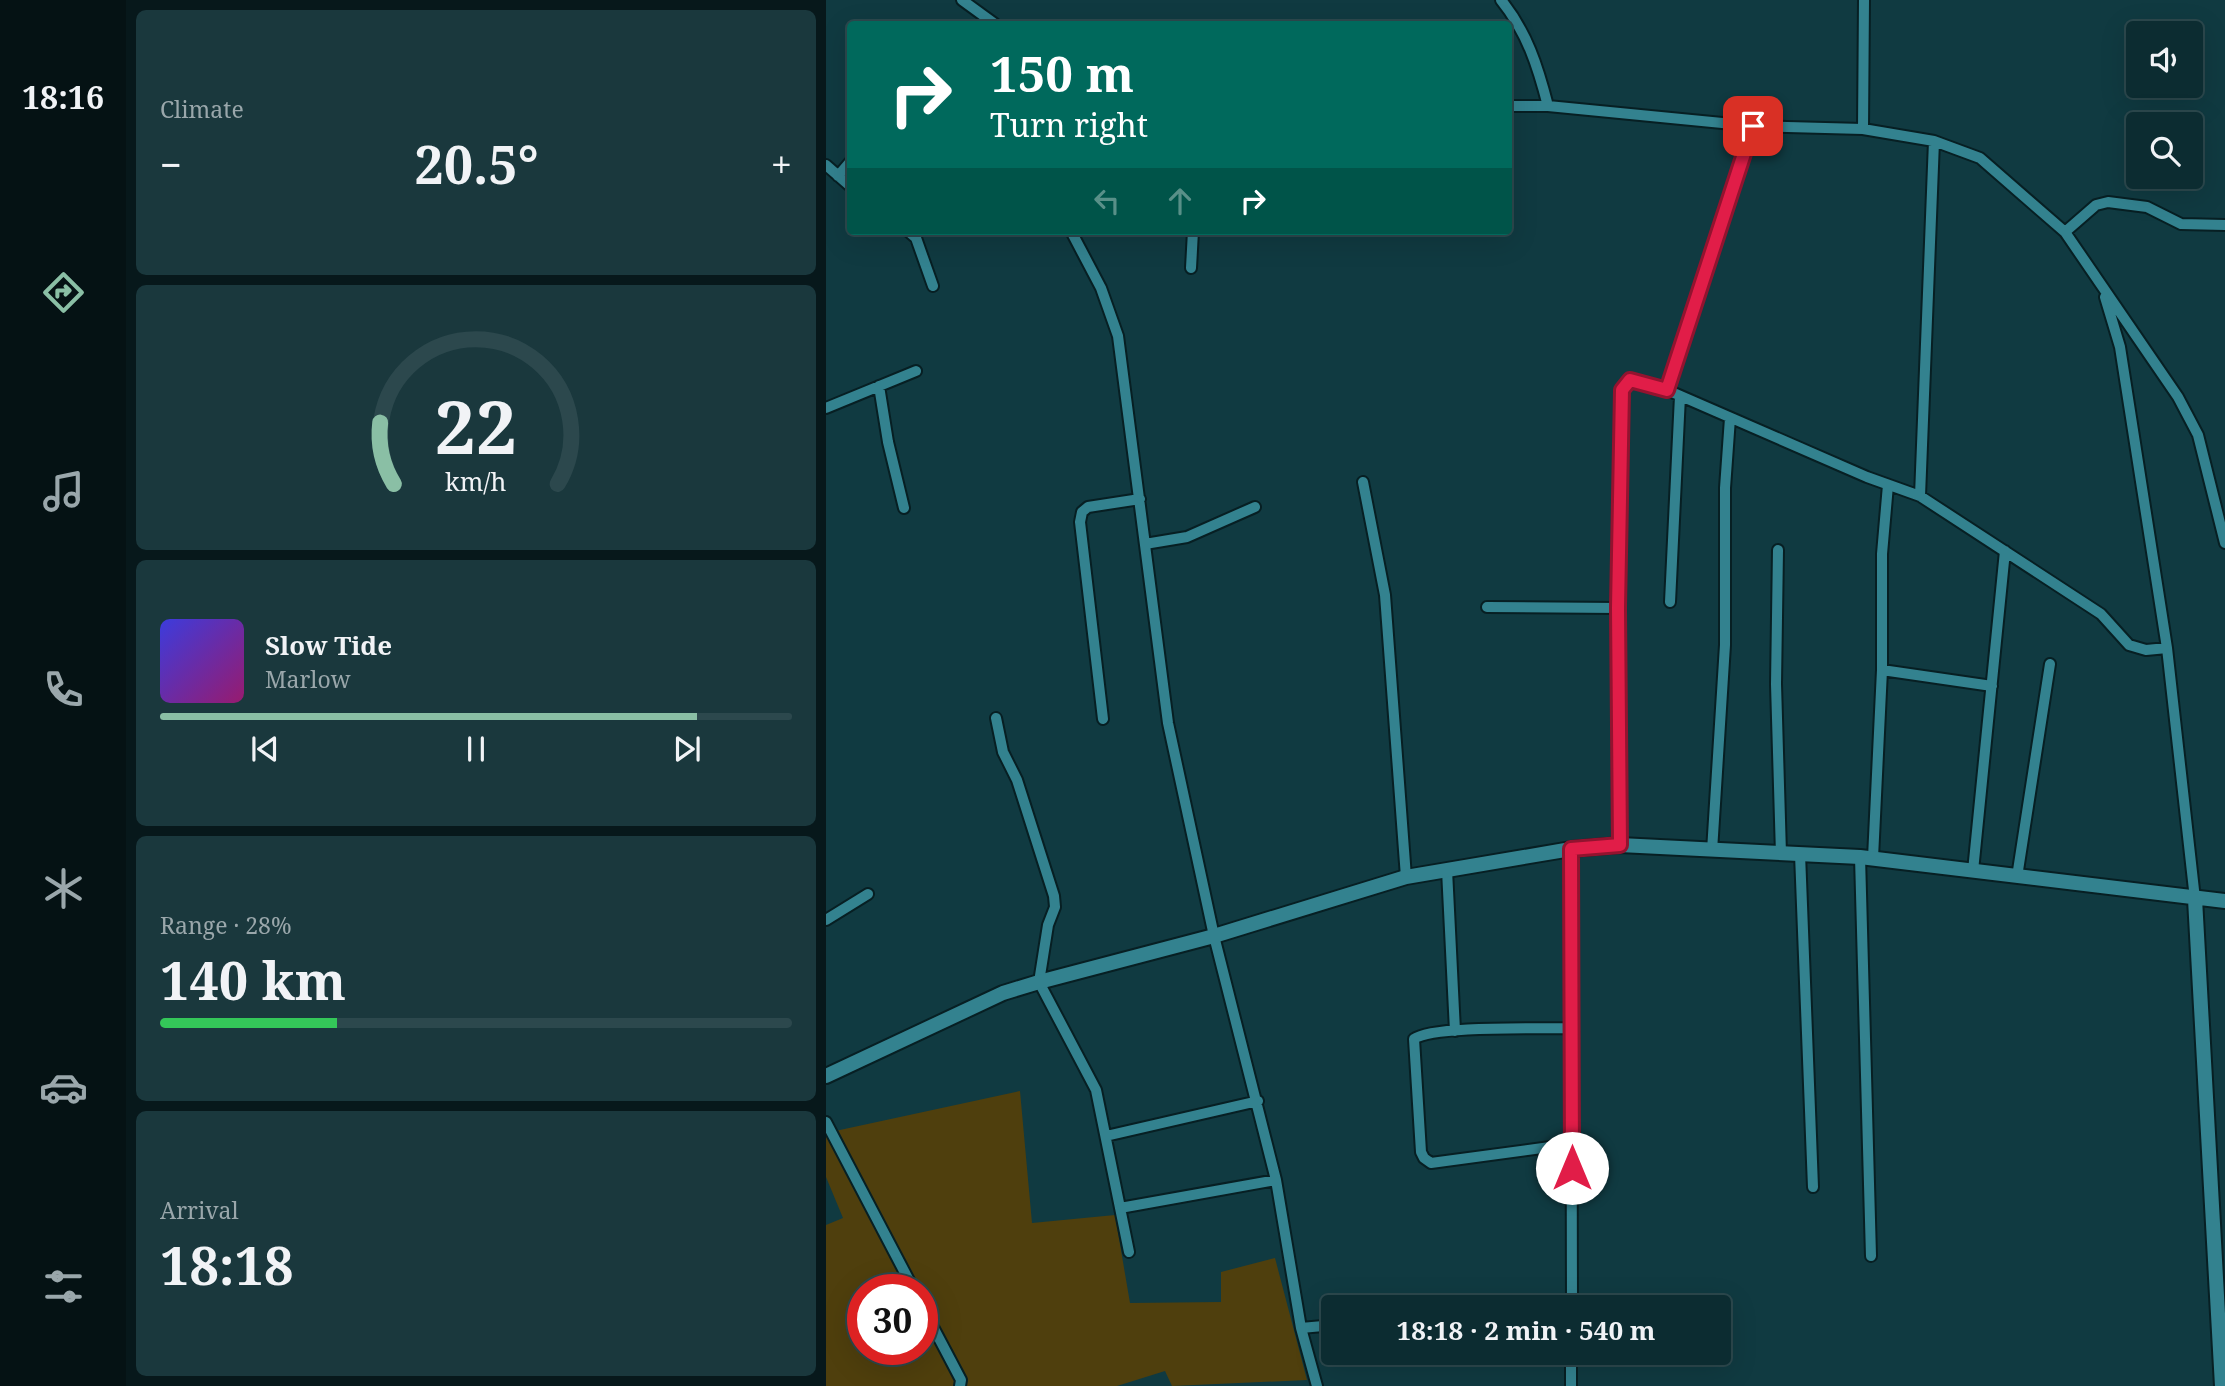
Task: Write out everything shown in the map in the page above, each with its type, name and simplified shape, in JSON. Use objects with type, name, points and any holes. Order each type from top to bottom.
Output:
[{"type":"street","points":[[962,0],[991,21]]},
{"type":"street","points":[[1501,0],[1517,20],[1532,52],[1548,106]]},
{"type":"street","points":[[1863,129],[1864,0]]},
{"type":"street","points":[[1512,106],[1548,106],[1753,126],[1863,129],[1934,141],[1980,158],[2065,232],[2178,397],[2198,435],[2225,544]]},
{"type":"street","points":[[1667,390],[1753,126]]},
{"type":"street","points":[[1920,496],[1934,141]]},
{"type":"street","points":[[826,165],[847,184]]},
{"type":"street","points":[[838,176],[847,166]]},
{"type":"street","points":[[2065,232],[2096,205],[2108,202],[2147,206],[2181,224],[2225,225]]},
{"type":"street","points":[[913,235],[933,286]]},
{"type":"street","points":[[1074,235],[1115,321],[1168,723],[1214,936],[1276,1180],[1301,1328],[1317,1386]]},
{"type":"street","points":[[1191,268],[1194,235]]},
{"type":"street","points":[[2102,287],[2120,347],[2167,648],[2195,899],[2221,1282],[2222,1386]]},
{"type":"street","points":[[826,408],[916,371]]},
{"type":"street","points":[[1620,845],[1618,608],[1622,390],[1630,380],[1667,390],[1888,485],[1920,496],[2101,614],[2129,645],[2146,650],[2167,648]]},
{"type":"street","points":[[879,386],[887,438],[904,508]]},
{"type":"street","points":[[1670,602],[1680,396]]},
{"type":"street","points":[[1712,851],[1725,645],[1726,488],[1730,418]]},
{"type":"street","points":[[1363,482],[1385,595],[1406,877]]},
{"type":"street","points":[[1871,1256],[1866,857],[1882,670],[1882,554],[1888,485]]},
{"type":"street","points":[[1103,719],[1080,522],[1082,512],[1088,507],[1140,499]]},
{"type":"street","points":[[1145,544],[1187,537],[1255,507]]},
{"type":"street","points":[[1778,550],[1776,684],[1781,853]]},
{"type":"street","points":[[1973,871],[2005,551]]},
{"type":"street","points":[[1487,607],[1618,608]]},
{"type":"street","points":[[2017,877],[2050,664]]},
{"type":"street","points":[[1882,670],[1992,686]]},
{"type":"street","points":[[996,718],[1003,752],[1017,780],[1054,896],[1055,907],[1048,925],[1038,982],[1090,1075],[1106,1136],[1129,1252]]},
{"type":"street","points":[[826,1076],[1003,993],[1038,982],[1214,936],[1406,877],[1571,849],[1620,845],[1866,857],[2225,901]]},
{"type":"street","points":[[1571,849],[1572,1295]]},
{"type":"street","points":[[1800,854],[1813,1188]]},
{"type":"street","points":[[1447,870],[1455,1031]]},
{"type":"street","points":[[826,920],[869,894]]},
{"type":"street","points":[[1572,1028],[1455,1031],[1420,1034],[1414,1039],[1424,1158],[1431,1163],[1572,1144]]},
{"type":"street","points":[[1106,1136],[1258,1101]]},
{"type":"street","points":[[826,1122],[906,1274]]},
{"type":"street","points":[[1120,1208],[1276,1180]]},
{"type":"street","points":[[1301,1328],[1321,1326]]},
{"type":"street","points":[[938,1337],[962,1384]]},
{"type":"street","points":[[1571,1365],[1571,1386]]},
{"type":"shaded area","points":[[1020,1091],[1032,1223],[1115,1215],[1130,1303],[1221,1302],[1221,1272],[1275,1258],[1307,1380],[1172,1386],[1165,1371],[1117,1386],[826,1386],[826,1225],[843,1218],[826,1177],[826,1133]]},
{"type":"route","points":[[1572,1168],[1571,849],[1620,845],[1618,608],[1622,390],[1630,380],[1667,390],[1729,192],[1753,126]]}]
